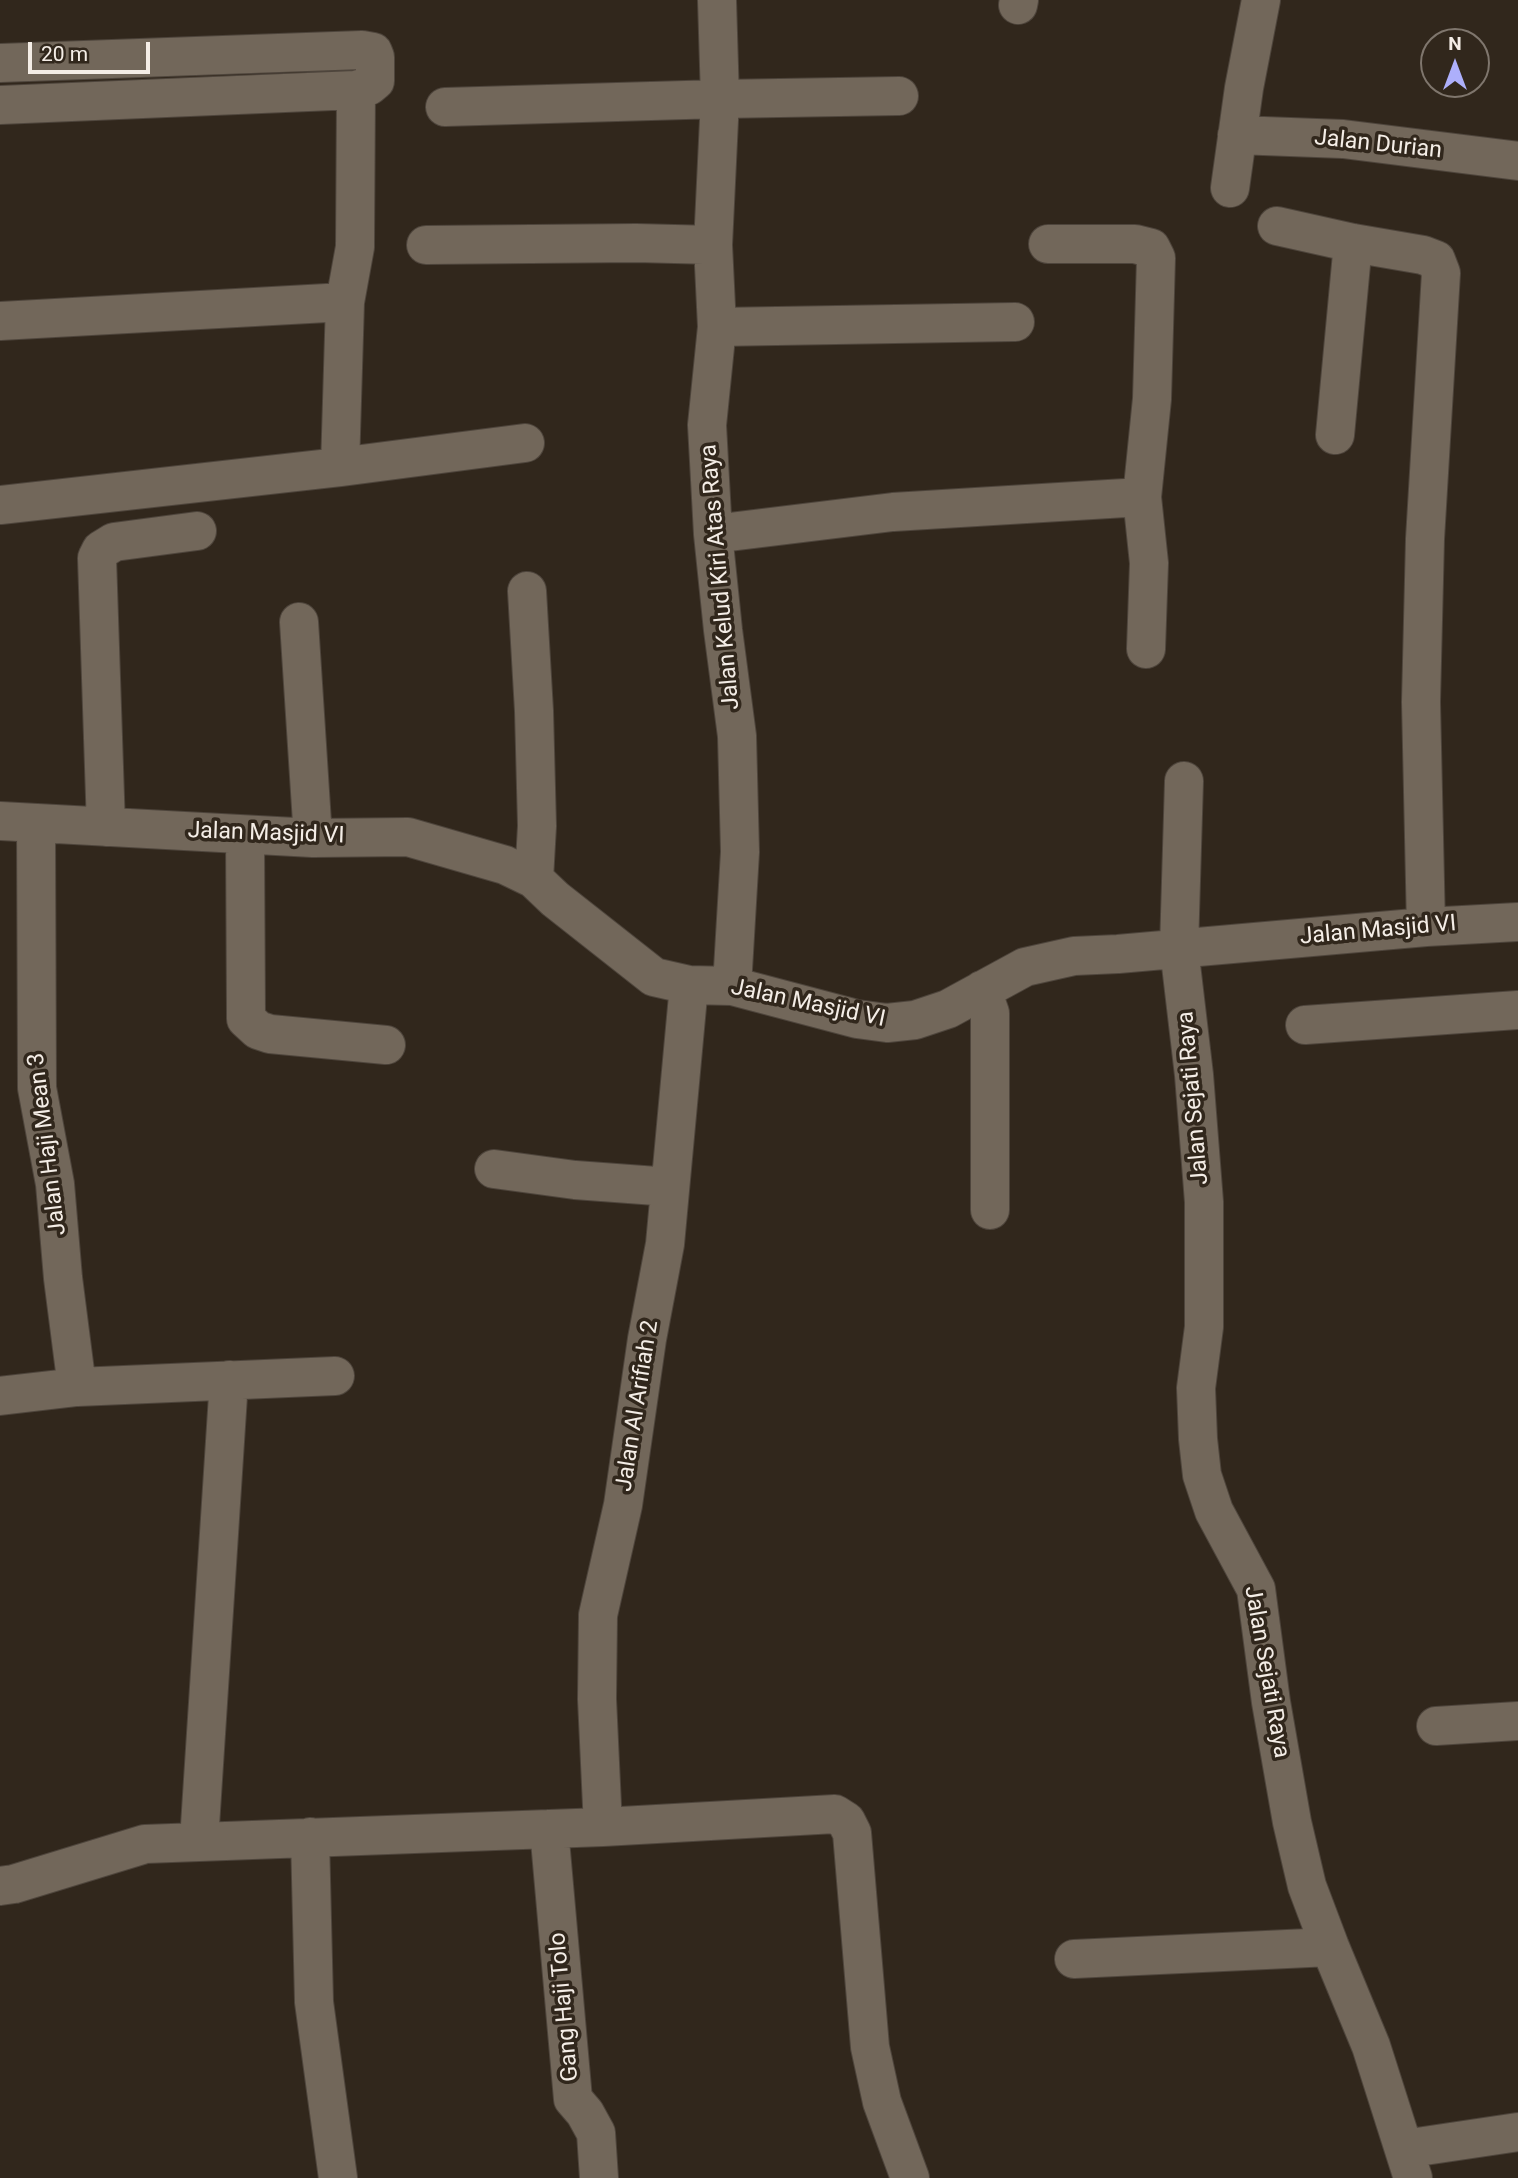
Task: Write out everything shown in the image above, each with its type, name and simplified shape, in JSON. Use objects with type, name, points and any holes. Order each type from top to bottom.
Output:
[{"type":"street","name":"Jalan Kelud Kiri Atas Raya","points":[[717,0],[720,99],[713,245],[717,327],[707,425],[713,534],[737,736],[740,852],[732,986]]},
{"type":"street","name":"Jalan Durian","points":[[1261,0],[1233,164],[1343,139],[1518,161]]},
{"type":"street","points":[[0,63],[370,50],[375,57],[375,81],[356,90],[0,105]]},
{"type":"street","points":[[340,467],[345,302],[355,247],[356,90]]},
{"type":"street","points":[[445,107],[900,96]]},
{"type":"street","points":[[1277,226],[1423,255],[1436,260],[1441,273],[1425,539],[1421,702],[1426,927]]},
{"type":"street","points":[[1335,435],[1353,243]]},
{"type":"street","points":[[1048,244],[1135,244],[1151,248],[1156,258],[1152,400],[1142,497],[1149,563],[1146,649]]},
{"type":"street","points":[[426,245],[713,245]]},
{"type":"street","points":[[0,321],[345,302]]},
{"type":"street","points":[[717,327],[1015,322]]},
{"type":"street","points":[[0,505],[340,467],[525,443]]},
{"type":"street","points":[[713,534],[893,512],[1142,497]]},
{"type":"street","points":[[106,827],[97,558],[102,550],[114,542],[197,531]]},
{"type":"street","points":[[527,591],[537,826],[534,879]]},
{"type":"street","points":[[299,622],[313,838]]},
{"type":"street","name":"Jalan Sejati Raya","points":[[1184,780],[1179,948],[1194,1075],[1204,1202],[1204,1327],[1196,1388],[1202,1475],[1214,1511],[1256,1589],[1270,1702],[1307,1886],[1371,2046],[1409,2163]]},
{"type":"street","name":"Jalan Masjid VI","points":[[18,822],[313,838],[408,837],[505,865],[534,879],[654,978],[689,985],[732,986],[857,1019],[887,1023],[915,1020],[948,1009],[1024,967],[1074,956],[1518,922]]},
{"type":"street","name":"Jalan Haji Mean 3","points":[[18,822],[37,1088],[55,1184],[63,1278],[77,1387]]},
{"type":"street","points":[[245,835],[246,1019],[258,1030],[270,1034],[386,1045]]},
{"type":"street","name":"Jalan Al Arifiah 2","points":[[603,1826],[597,1699],[598,1615],[623,1505],[647,1339],[665,1244],[689,985]]},
{"type":"street","points":[[982,990],[990,1013],[990,1210]]},
{"type":"street","points":[[1305,1025],[1518,1010]]},
{"type":"street","points":[[494,1169],[575,1180],[670,1187]]},
{"type":"street","points":[[0,1396],[77,1387],[335,1376]]},
{"type":"street","points":[[199,1841],[229,1380]]},
{"type":"street","points":[[1436,1726],[1518,1721]]},
{"type":"street","points":[[0,1886],[15,1884],[145,1844],[549,1829],[835,1814],[846,1821],[852,1833],[870,2047],[883,2102],[910,2178]]},
{"type":"street","name":"Gang Haji Tolo","points":[[549,1829],[573,2099],[596,2133],[599,2178]]},
{"type":"street","points":[[310,1838],[314,2003],[338,2178]]},
{"type":"street","points":[[1074,1959],[1330,1947]]},
{"type":"street","points":[[1409,2163],[1518,2132]]}]
